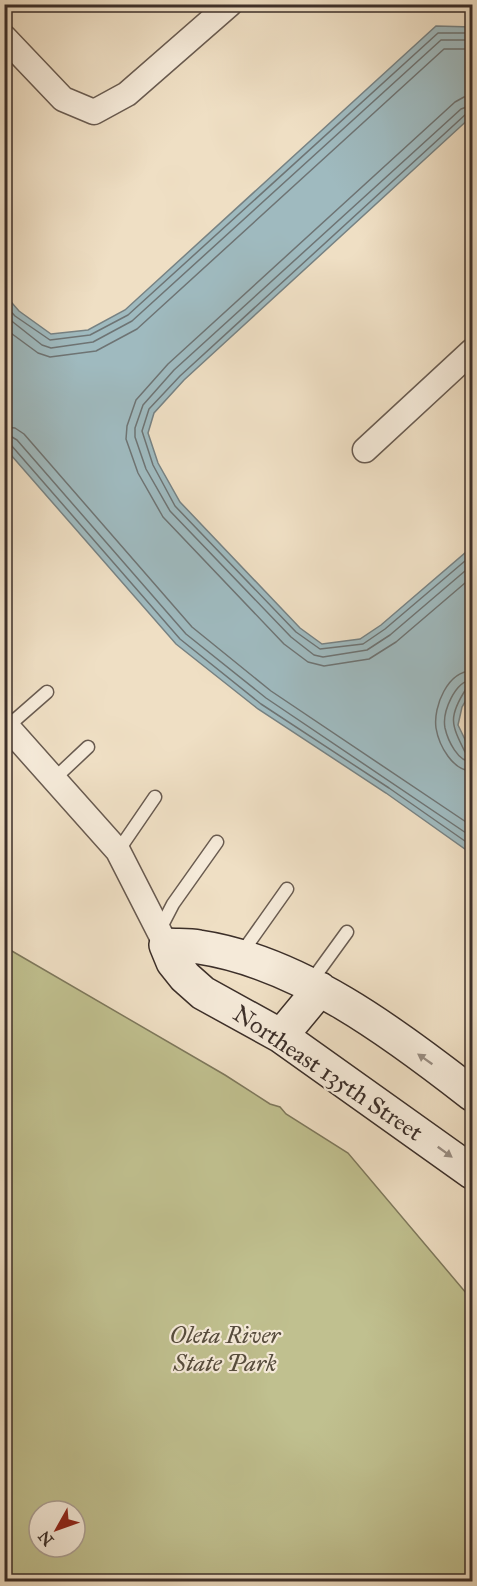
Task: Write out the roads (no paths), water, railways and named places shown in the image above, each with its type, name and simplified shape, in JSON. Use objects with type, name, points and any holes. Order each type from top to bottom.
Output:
[{"type":"street","points":[[4,37],[63,99],[94,112],[126,94],[230,4]]},
{"type":"street","points":[[365,450],[472,351]]},
{"type":"street","name":"Northeast 135th Street","points":[[6,725],[118,851],[163,938],[173,963],[185,977],[203,993],[281,1036],[472,1172]]},
{"type":"street","points":[[163,938],[239,957],[315,987],[355,1009],[472,1094]]},
{"type":"street","points":[[281,1036],[315,987]]},
{"type":"lane","points":[[6,725],[47,692]]},
{"type":"lane","points":[[54,779],[88,747]]},
{"type":"lane","points":[[118,851],[155,797]]},
{"type":"lane","points":[[163,938],[173,904],[217,842]]},
{"type":"lane","points":[[239,957],[287,889]]},
{"type":"lane","points":[[315,987],[347,932]]},
{"type":"water","points":[[436,26],[472,27],[472,116],[184,380],[154,413],[148,433],[158,463],[180,502],[300,628],[322,644],[360,639],[381,625],[472,547],[472,690],[462,707],[458,725],[472,754],[472,854],[386,793],[258,709],[176,644],[4,447],[5,295],[19,311],[51,334],[88,330],[125,310]]},
{"type":"park label","name":"Oleta River State Park","points":[[225,1349]]}]
